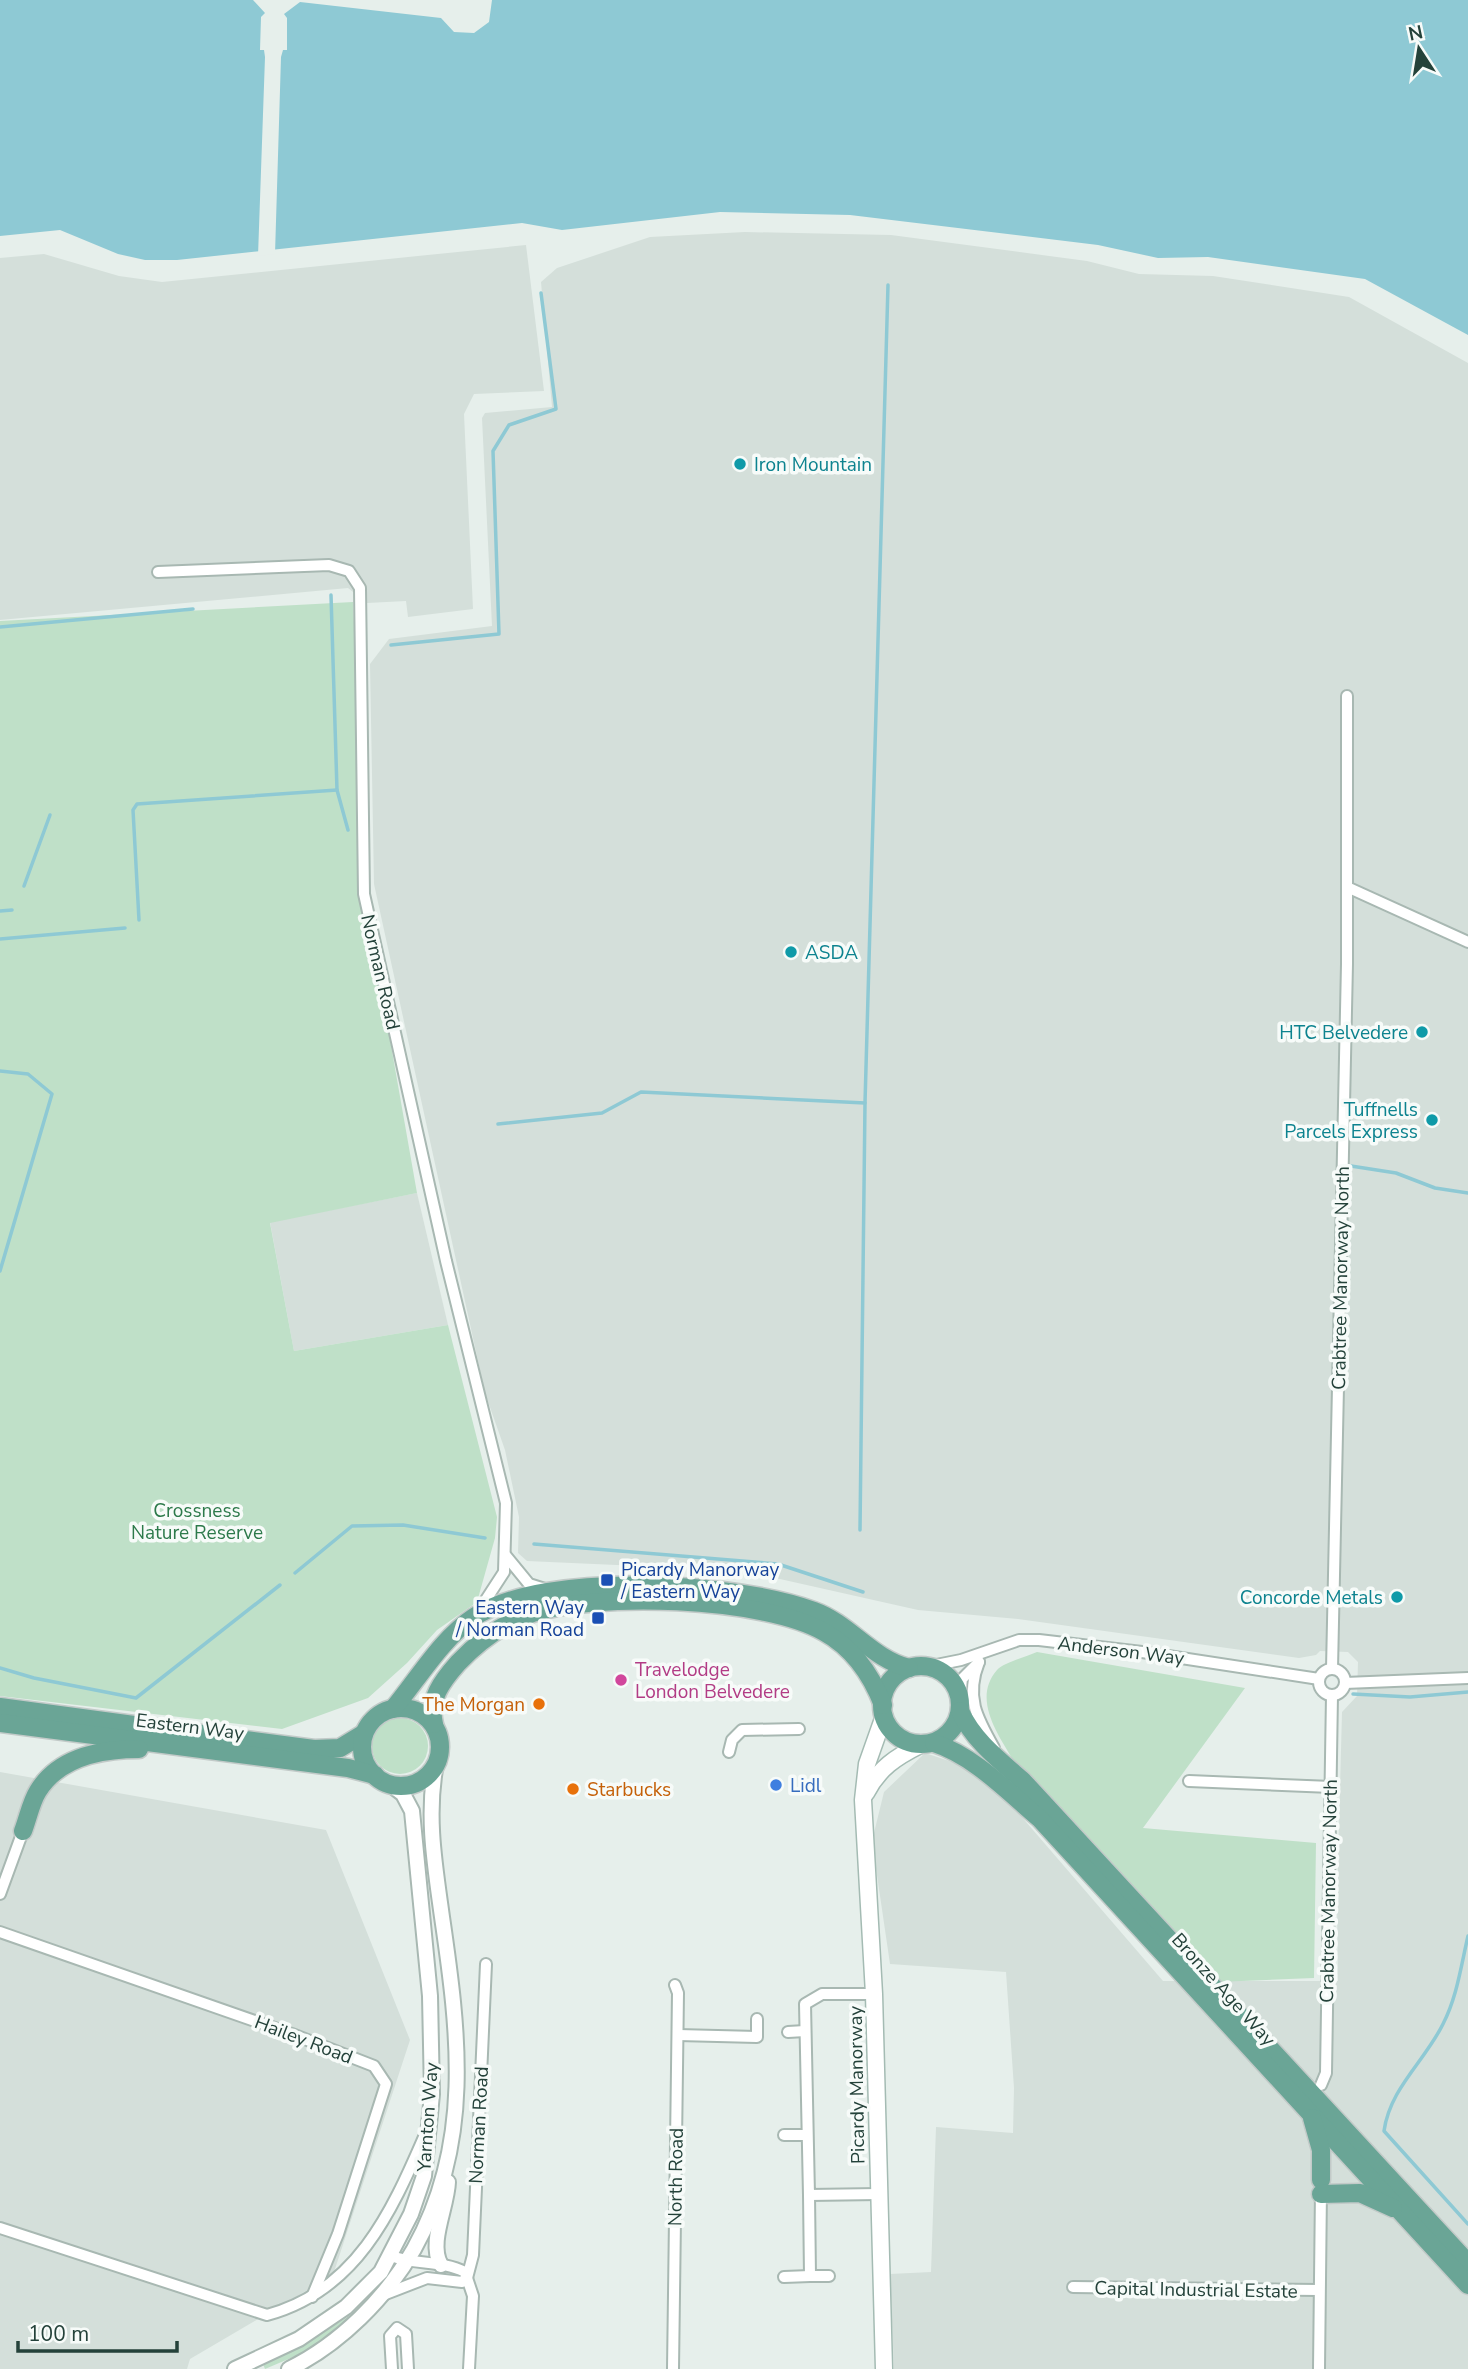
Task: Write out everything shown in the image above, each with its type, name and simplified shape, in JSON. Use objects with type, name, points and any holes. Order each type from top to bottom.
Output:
[{"type":"main road","points":[[863,1800],[884,1768],[895,1757],[927,1744],[953,1730],[960,1704],[948,1678],[917,1668],[890,1664],[863,1640],[818,1612],[781,1599],[670,1586],[554,1592],[511,1600],[474,1617],[441,1649],[393,1709],[376,1717],[363,1734],[364,1759],[382,1780],[416,1783],[436,1764],[440,1742],[434,1724],[433,1703],[439,1687],[469,1652],[490,1635],[527,1615],[594,1603],[661,1601],[771,1613],[802,1621],[825,1632],[855,1656],[872,1681],[895,1734],[906,1741],[927,1744]]},
{"type":"main road","points":[[883,1710],[885,1689],[891,1678],[917,1668]]},
{"type":"main road","name":"Bronze Age Way","points":[[960,1704],[966,1725],[980,1742],[1031,1789],[1468,2263]]},
{"type":"main road","name":"Eastern Way","points":[[0,1707],[314,1749],[340,1748],[363,1734]]},
{"type":"main road","points":[[393,1709],[415,1710],[434,1724]]},
{"type":"main road","name":"Picardy Manorway","points":[[883,1710],[867,1764],[863,1800],[874,1994],[884,2369]]},
{"type":"main road","name":"Eastern Way","points":[[0,1723],[348,1768],[382,1780]]},
{"type":"main road","name":"Bronze Age Way","points":[[927,1744],[950,1748],[970,1761],[1039,1818],[1468,2284]]},
{"type":"main road","points":[[23,1831],[37,1793],[49,1776],[81,1757],[132,1749],[247,1754]]},
{"type":"main road","points":[[1312,2116],[1321,2150],[1321,2187],[1360,2193],[1399,2211]]},
{"type":"street","name":"Norman Road","points":[[158,572],[329,565],[349,572],[360,588],[364,894],[449,1273],[506,1503],[506,1548],[498,1584],[474,1617]]},
{"type":"street","name":"Crabtree Manorway North","points":[[1332,1669],[1347,887],[1347,695]]},
{"type":"street","points":[[1347,887],[1468,942]]},
{"type":"street","points":[[506,1548],[529,1584],[554,1592]]},
{"type":"street","name":"Anderson Way","points":[[917,1668],[988,1652],[1019,1640],[1054,1641],[1319,1679]]},
{"type":"street","points":[[960,1704],[962,1679],[988,1652]]},
{"type":"street","points":[[979,1662],[972,1684],[972,1707],[1002,1762]]},
{"type":"street","points":[[1332,1669],[1343,1675],[1345,1683],[1342,1691],[1332,1695],[1320,1688],[1319,1679],[1324,1672],[1332,1669]]},
{"type":"street","points":[[1345,1683],[1468,1678]]},
{"type":"street","name":"Crabtree Manorway North","points":[[1321,2085],[1326,2073],[1332,1695]]},
{"type":"street","points":[[729,1752],[732,1740],[742,1730],[799,1729]]},
{"type":"street","name":"Yarnton Way","points":[[289,2369],[342,2334],[382,2295],[407,2262],[432,2214],[449,2167],[457,2082],[452,1998],[431,1825],[436,1764]]},
{"type":"street","name":"Yarnton Way","points":[[235,2369],[299,2339],[346,2307],[381,2272],[391,2256],[424,2176],[426,2133],[432,2094],[430,1996],[413,1821],[408,1802],[382,1780]]},
{"type":"street","points":[[1189,1781],[1331,1787]]},
{"type":"street","points":[[0,1894],[23,1831]]},
{"type":"street","name":"Hailey Road","points":[[0,1932],[292,2034],[374,2066],[386,2084],[338,2234],[312,2297]]},
{"type":"street","name":"Norman Road","points":[[469,2369],[473,2296],[467,2278],[472,2255],[485,1968]]},
{"type":"street","name":"North Road","points":[[673,2369],[678,2035],[678,1993],[675,1985]]},
{"type":"street","points":[[810,2276],[805,2004],[822,1994],[874,1994]]},
{"type":"street","points":[[678,2035],[757,2038],[757,2019]]},
{"type":"street","points":[[788,2032],[805,2031]]},
{"type":"street","points":[[0,2228],[267,2315],[289,2309],[312,2297],[356,2260],[392,2210],[426,2133]]},
{"type":"street","points":[[784,2135],[807,2135]]},
{"type":"street","points":[[442,2265],[437,2258],[436,2240],[447,2203],[449,2167]]},
{"type":"street","points":[[1319,2369],[1321,2187]]},
{"type":"street","points":[[809,2195],[879,2194]]},
{"type":"street","points":[[391,2256],[407,2262],[442,2265],[465,2272],[467,2278],[461,2282],[427,2278],[414,2273],[407,2262]]},
{"type":"street","points":[[784,2277],[829,2276]]},
{"type":"street","points":[[382,2295],[427,2278]]},
{"type":"street","name":"Capital Industrial Estate","points":[[1073,2287],[1319,2290]]},
{"type":"street","points":[[392,2369],[390,2336],[397,2328],[406,2334],[408,2369]]},
{"type":"shaded area","points":[[745,232],[891,235],[1087,261],[1139,274],[1213,276],[1349,297],[1468,363],[1468,2369],[894,2369],[890,2274],[931,2272],[936,2127],[1013,2133],[1014,2088],[1006,1972],[890,1964],[872,1841],[884,1792],[925,1753],[983,1772],[1163,1981],[1338,1981],[1337,1903],[1342,1712],[1357,1696],[1358,1662],[1348,1652],[1320,1651],[1316,1655],[1299,1658],[1018,1619],[918,1610],[771,1577],[706,1569],[527,1561],[518,1553],[519,1517],[505,1450],[485,1393],[374,884],[370,664],[389,639],[492,626],[482,418],[485,413],[552,407],[541,282],[557,268],[650,237]]},
{"type":"shaded area","points":[[526,245],[544,391],[474,394],[464,414],[473,609],[408,617],[406,601],[367,603],[348,588],[0,620],[0,258],[44,254],[119,276],[162,282]]},
{"type":"shaded area","points":[[417,1193],[448,1325],[294,1351],[270,1222]]},
{"type":"shaded area","points":[[0,1772],[326,1830],[410,2040],[333,2275],[190,2359],[187,2369],[0,2369]]},
{"type":"green space","name":"Crossness Nature Reserve","points":[[353,602],[368,915],[417,1193],[270,1223],[294,1351],[448,1325],[497,1517],[495,1538],[477,1602],[437,1630],[407,1663],[368,1698],[282,1729],[0,1696],[0,621]]},
{"type":"green space","points":[[1037,1652],[1245,1688],[1143,1828],[1316,1843],[1314,1978],[1217,1982],[1013,1760],[990,1716],[987,1693],[997,1670]]},
{"type":"green space","points":[[394,1718],[406,1718],[420,1726],[428,1740],[426,1757],[420,1766],[406,1774],[394,1774],[377,1762],[372,1752],[372,1740],[384,1723]]},
{"type":"green space","points":[[365,2306],[312,2349],[265,2369],[263,2364],[295,2350]]},
{"type":"water","points":[[0,0],[1468,0],[1468,335],[1365,279],[1208,257],[1158,258],[1098,245],[850,215],[720,212],[562,230],[522,223],[177,260],[145,260],[118,254],[60,230],[0,236]]},
{"type":"pier","points":[[253,0],[492,0],[489,22],[474,33],[454,32],[441,18],[300,2],[284,14],[287,18],[287,50],[283,50],[281,57],[275,254],[258,256],[265,57],[264,50],[260,50],[261,17],[265,13]]},
{"type":"waterway","points":[[860,1530],[865,1103],[888,285]]},
{"type":"waterway","points":[[391,645],[499,634],[493,451],[509,425],[556,409],[541,293]]},
{"type":"waterway","points":[[331,595],[337,790],[348,830]]},
{"type":"waterway","points":[[0,627],[193,609]]},
{"type":"waterway","points":[[139,920],[133,810],[137,804],[337,790]]},
{"type":"waterway","points":[[24,886],[50,815]]},
{"type":"waterway","points":[[0,911],[12,910]]},
{"type":"waterway","points":[[0,939],[125,928]]},
{"type":"waterway","points":[[0,1071],[28,1074],[52,1094],[0,1271]]},
{"type":"waterway","points":[[498,1124],[602,1113],[641,1092],[865,1103]]},
{"type":"waterway","points":[[1351,1166],[1396,1173],[1435,1188],[1468,1193]]},
{"type":"waterway","points":[[295,1573],[352,1526],[403,1525],[485,1538]]},
{"type":"waterway","points":[[534,1544],[778,1564],[863,1592]]},
{"type":"waterway","points":[[0,1668],[34,1678],[136,1698],[280,1585]]},
{"type":"waterway","points":[[1353,1694],[1410,1697],[1468,1692]]},
{"type":"waterway","points":[[1468,1936],[1448,2014],[1436,2037],[1393,2101],[1384,2131],[1468,2224]]},
{"type":"place","name":"Iron Mountain","points":[[740,464]]},
{"type":"place","name":"ASDA","points":[[791,952]]},
{"type":"place","name":"HTC Belvedere","points":[[1422,1032]]},
{"type":"place","name":"Tuffnells Parcels Express","points":[[1432,1120]]},
{"type":"place","name":"Picardy Manorway / Eastern Way","points":[[607,1580]]},
{"type":"place","name":"Concorde Metals","points":[[1397,1597]]},
{"type":"place","name":"Eastern Way / Norman Road","points":[[598,1618]]},
{"type":"place","name":"Travelodge London Belvedere","points":[[621,1680]]},
{"type":"place","name":"The Morgan","points":[[539,1704]]},
{"type":"place","name":"Lidl","points":[[776,1785]]},
{"type":"place","name":"Starbucks","points":[[573,1789]]}]
